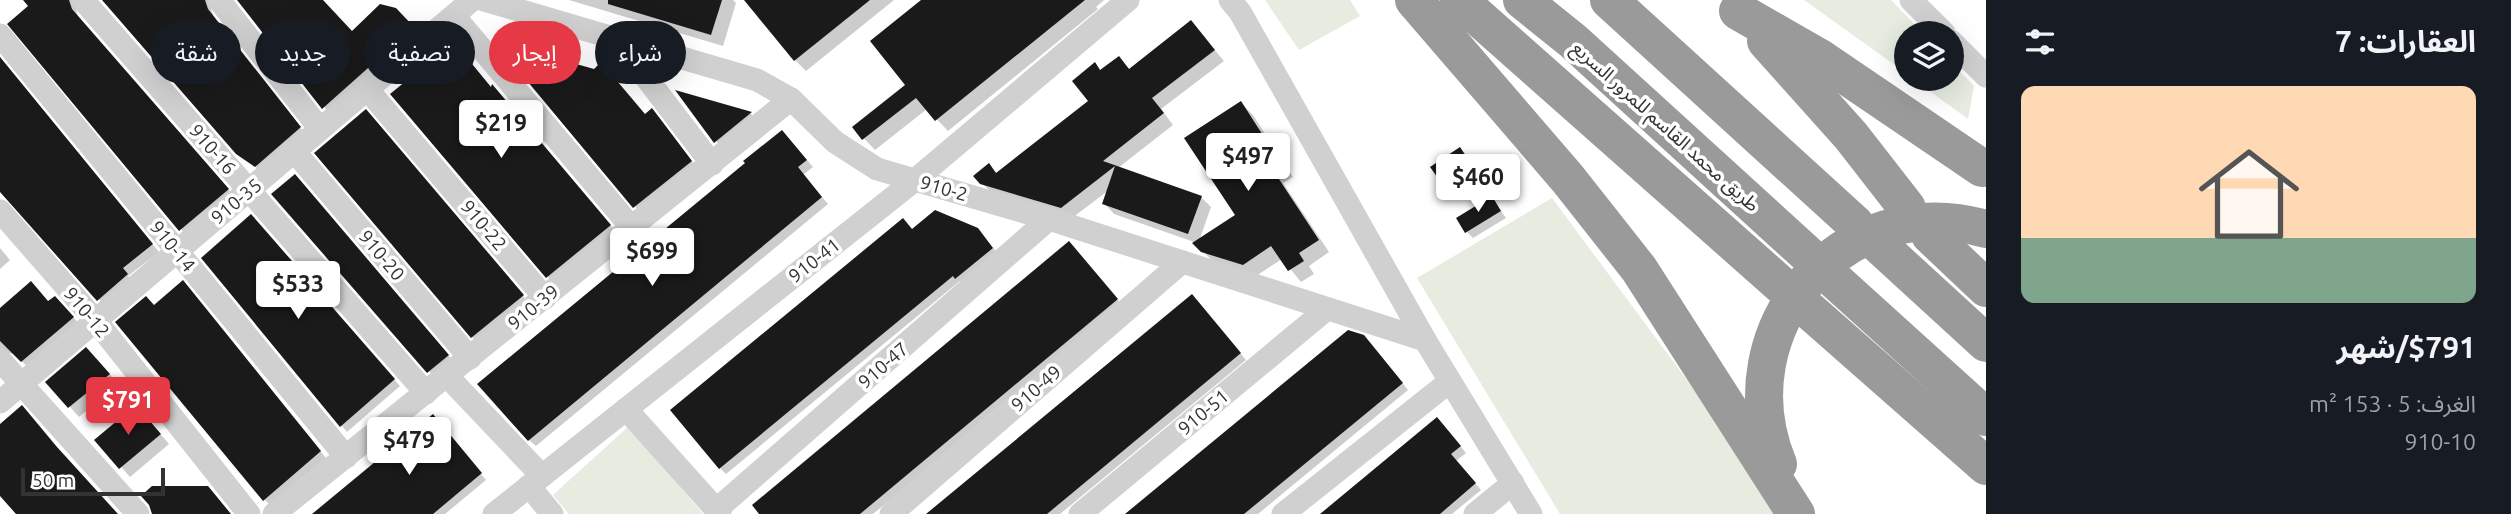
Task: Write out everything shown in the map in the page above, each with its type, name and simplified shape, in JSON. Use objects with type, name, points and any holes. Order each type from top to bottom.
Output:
[{"type":"highway","points":[[1414,0],[1568,179],[1639,269],[1797,514]]},
{"type":"highway","points":[[1459,0],[1986,466]]},
{"type":"highway","name":"طريق محمد القاسم للمرور السريع","points":[[1522,0],[1573,41],[1986,417]]},
{"type":"highway","points":[[1609,0],[1986,343]]},
{"type":"highway","points":[[1731,6],[1820,58],[1984,161]]},
{"type":"highway","points":[[1731,6],[1793,69],[1851,136],[1919,222],[1986,288]]},
{"type":"highway","points":[[1797,514],[1771,447],[1763,401],[1768,358],[1774,337],[1793,297],[1822,264],[1849,246],[1880,233],[1915,223],[1933,222],[1968,223],[1986,229]]},
{"type":"street","name":"910-16","points":[[83,0],[426,394]]},
{"type":"street","points":[[219,0],[320,129]]},
{"type":"street","name":"910-35","points":[[0,402],[472,0]]},
{"type":"street","name":"910-2","points":[[484,0],[595,32]]},
{"type":"street","name":"910-41","points":[[494,514],[915,180],[1128,0]]},
{"type":"street","points":[[1230,0],[1240,12],[1449,382],[1531,514]]},
{"type":"street","points":[[1911,0],[1932,21]]},
{"type":"street","points":[[454,16],[632,228]]},
{"type":"street","name":"910-14","points":[[0,35],[346,457]]},
{"type":"street","points":[[1964,54],[1986,76]]},
{"type":"street","name":"910-2","points":[[686,59],[757,80],[791,99],[835,142],[877,169],[1049,219],[1425,340]]},
{"type":"street","points":[[651,84],[712,164]]},
{"type":"street","name":"910-22","points":[[367,89],[545,298]]},
{"type":"street","name":"910-39","points":[[274,514],[791,99]]},
{"type":"street","name":"910-20","points":[[295,151],[470,358]]},
{"type":"street","name":"910-12","points":[[0,211],[96,321],[249,514]]},
{"type":"street","name":"910-47","points":[[718,512],[1049,219]]},
{"type":"street","name":"910-49","points":[[891,514],[1182,262]]},
{"type":"street","name":"910-51","points":[[1085,512],[1327,309]]},
{"type":"street","points":[[0,360],[138,514]]},
{"type":"street","points":[[447,376],[536,481],[552,514]]},
{"type":"street","points":[[1283,514],[1449,382]]},
{"type":"street","points":[[626,409],[718,512]]},
{"type":"street","points":[[1475,514],[1513,483]]},
{"type":"shaded area","points":[[1265,0],[1350,0],[1360,16],[1299,50]]},
{"type":"shaded area","points":[[1804,0],[1891,0],[1911,21],[1894,21],[1894,64]]},
{"type":"shaded area","points":[[1964,76],[1974,86],[1968,119],[1930,91],[1964,91]]},
{"type":"shaded area","points":[[1552,198],[1756,473],[1780,514],[1560,514],[1417,278]]},
{"type":"shaded area","points":[[629,426],[703,514],[569,514],[553,495]]},
{"type":"building","points":[[23,0],[69,0],[72,9],[229,189],[179,231],[7,24],[28,6]]},
{"type":"building","points":[[102,0],[205,0],[217,21],[151,21],[151,56]]},
{"type":"building","points":[[237,0],[323,0],[343,21],[255,21]]},
{"type":"building","points":[[608,0],[722,0],[711,35],[686,27],[686,21],[664,21],[608,4]]},
{"type":"building","points":[[744,0],[870,0],[794,61]]},
{"type":"building","points":[[921,0],[1085,0],[935,121],[916,98],[862,140],[852,127],[905,85],[870,41]]},
{"type":"building","points":[[380,4],[396,8],[408,21],[364,21],[364,72],[322,109],[303,84],[350,84],[350,29],[352,31]]},
{"type":"building","points":[[1191,20],[1215,50],[1152,98],[1164,113],[1103,161],[1202,196],[1188,234],[1102,204],[1115,166],[1061,208],[980,184],[973,176],[989,163],[996,173],[1088,101],[1072,81],[1095,62],[1100,70],[1119,56],[1129,69]]},
{"type":"building","points":[[241,51],[255,69],[255,84],[267,84],[301,127],[255,167],[236,154],[175,84],[241,84]]},
{"type":"building","points":[[0,57],[153,244],[123,268],[128,274],[97,301],[0,192]]},
{"type":"building","points":[[581,65],[595,68],[595,84],[620,84],[645,114],[652,108],[692,161],[633,208],[530,84],[581,84]]},
{"type":"building","points":[[475,68],[491,87],[492,84],[611,225],[546,278],[390,94],[402,84],[475,84]]},
{"type":"building","points":[[675,90],[752,112],[714,143]]},
{"type":"building","points":[[1241,101],[1282,165],[1273,170],[1319,240],[1299,253],[1304,261],[1288,271],[1271,246],[1243,265],[1201,252],[1192,243],[1235,215],[1184,138]]},
{"type":"building","points":[[366,109],[524,295],[471,338],[314,153]]},
{"type":"building","points":[[782,130],[807,160],[798,167],[822,197],[528,441],[477,384]]},
{"type":"building","points":[[1460,147],[1474,168],[1445,188],[1430,167]]},
{"type":"building","points":[[295,174],[449,355],[427,373],[271,194]]},
{"type":"building","points":[[1492,196],[1501,211],[1465,233],[1456,218]]},
{"type":"building","points":[[935,210],[978,228],[993,248],[955,279],[953,276],[719,469],[670,410],[903,218],[912,229]]},
{"type":"building","points":[[251,214],[395,379],[340,427],[201,258]]},
{"type":"building","points":[[1069,241],[1118,299],[860,514],[759,514],[752,505]]},
{"type":"building","points":[[183,280],[321,451],[263,501],[115,322],[146,296],[154,305]]},
{"type":"building","points":[[31,281],[48,301],[55,296],[74,317],[21,362],[0,341],[0,308]]},
{"type":"building","points":[[1192,294],[1241,353],[1047,514],[926,514]]},
{"type":"building","points":[[1348,330],[1364,335],[1403,383],[1244,514],[1125,514]]},
{"type":"building","points":[[86,347],[110,374],[68,408],[45,382]]},
{"type":"building","points":[[22,405],[118,514],[16,514],[0,496],[0,424]]},
{"type":"building","points":[[136,405],[161,434],[119,469],[94,440]]},
{"type":"building","points":[[433,414],[482,473],[433,514],[312,514]]},
{"type":"building","points":[[1437,417],[1461,446],[1451,454],[1476,483],[1440,514],[1320,514]]},
{"type":"building","points":[[152,486],[208,486],[231,514],[152,514],[149,505],[141,496]]}]
